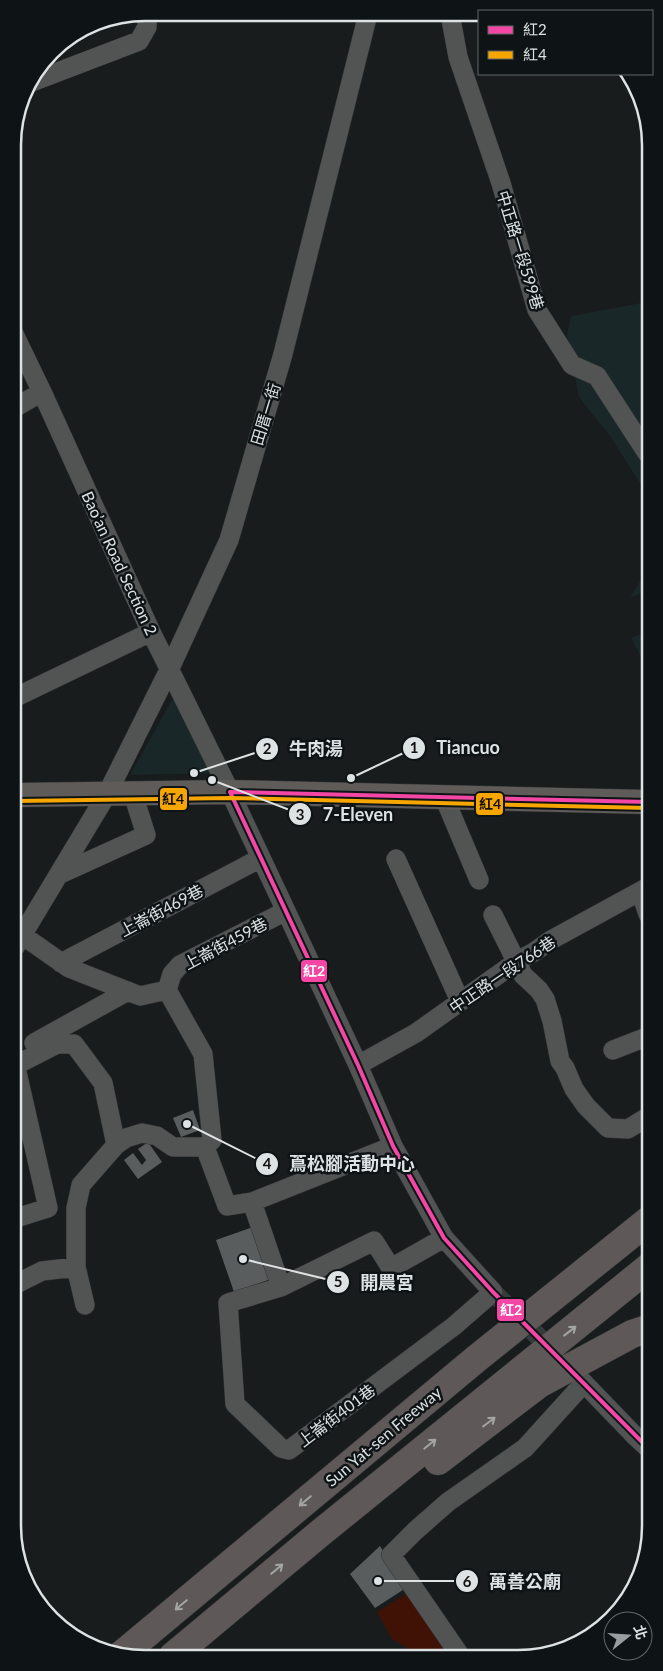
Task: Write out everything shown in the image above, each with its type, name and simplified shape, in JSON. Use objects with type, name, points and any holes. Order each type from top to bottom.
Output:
[{"type":"highway","points":[[476,1359],[491,1332],[641,1206]]},
{"type":"highway","name":"Sun Yat-sen Freeway","points":[[129,1649],[476,1359],[641,1226]]},
{"type":"highway","points":[[180,1650],[319,1534],[641,1274]]},
{"type":"highway","points":[[319,1534],[357,1522],[539,1384],[632,1334],[641,1331]]},
{"type":"highway","points":[[539,1384],[634,1344],[641,1343]]},
{"type":"main road","points":[[22,795],[230,792],[642,802]]},
{"type":"street","name":"田厝一街","points":[[21,937],[107,794],[170,668],[229,540],[283,354],[366,21]]},
{"type":"street","name":"中正路一段599巷","points":[[451,21],[458,57],[501,183],[537,310],[572,366],[597,376],[642,446]]},
{"type":"street","points":[[41,79],[139,41],[147,27],[147,22]]},
{"type":"street","name":"Bao’an Road Section 2","points":[[22,363],[42,392],[151,632],[262,858],[358,1065],[393,1146],[444,1238],[493,1292]]},
{"type":"street","points":[[22,404],[42,392]]},
{"type":"street","points":[[22,694],[151,632]]},
{"type":"street","points":[[58,875],[146,834],[134,794]]},
{"type":"street","points":[[444,797],[479,880]]},
{"type":"street","name":"上崙街469巷","points":[[61,963],[262,858]]},
{"type":"street","points":[[396,859],[460,1001]]},
{"type":"street","name":"中正路一段766巷","points":[[358,1065],[416,1033],[516,962],[551,940],[641,890]]},
{"type":"street","name":"上崙街459巷","points":[[167,990],[172,974],[180,965],[286,911]]},
{"type":"street","points":[[493,914],[523,975],[546,999],[560,1061],[574,1089],[586,1106],[608,1128],[628,1129],[641,1121]]},
{"type":"street","points":[[21,942],[68,968],[140,996],[167,990],[204,1054],[212,1140],[205,1147],[173,1146],[157,1136],[142,1133],[126,1138],[116,1145],[81,1185],[76,1208],[76,1267],[85,1305]]},
{"type":"street","points":[[21,1050],[128,991]]},
{"type":"street","points":[[613,1050],[641,1039]]},
{"type":"street","points":[[21,1064],[57,1044],[74,1044],[102,1083],[116,1145]]},
{"type":"street","points":[[21,1090],[48,1208],[21,1216]]},
{"type":"street","points":[[205,1147],[226,1206],[252,1202],[393,1146]]},
{"type":"street","points":[[252,1202],[282,1287]]},
{"type":"street","name":"上崙街401巷","points":[[444,1238],[391,1268],[374,1242],[282,1287],[228,1303],[235,1404],[281,1448],[289,1450],[454,1326],[493,1292]]},
{"type":"street","points":[[21,1281],[42,1271],[76,1267]]},
{"type":"street","points":[[456,1650],[391,1555],[448,1502],[525,1448],[583,1381],[641,1442]]},
{"type":"shaded area","points":[[642,303],[642,486],[610,436],[579,397],[567,336],[571,316]]},
{"type":"shaded area","points":[[642,579],[642,593],[630,598]]},
{"type":"shaded area","points":[[642,634],[642,659],[631,638]]},
{"type":"shaded area","points":[[176,693],[213,773],[130,775]]},
{"type":"shaded area","points":[[414,1589],[456,1650],[407,1650],[406,1647],[392,1639],[377,1612]]},
{"type":"building","points":[[193,1110],[200,1130],[181,1137],[173,1118]]},
{"type":"building","points":[[148,1142],[162,1162],[138,1179],[124,1160],[133,1153],[142,1165],[146,1160],[138,1149]]},
{"type":"building","points":[[253,1227],[271,1279],[234,1292],[216,1240]]},
{"type":"building","points":[[380,1546],[406,1588],[375,1608],[350,1574]]},
{"type":"tunnel","points":[[493,1292],[558,1356]]},
{"type":"transit line","name":"紅2","points":[[230,792],[358,1065],[393,1146],[444,1238],[493,1292],[641,1441]]},
{"type":"transit line","name":"紅2","points":[[230,792],[642,802]]},
{"type":"transit line","name":"紅4","points":[[22,801],[230,798],[642,808]]},
{"type":"place","name":"牛肉湯","points":[[194,773]]},
{"type":"place","name":"Tiancuo","points":[[351,778]]},
{"type":"place","name":"7-Eleven","points":[[212,780]]},
{"type":"place","name":"蔦松腳活動中心","points":[[187,1124]]},
{"type":"place","name":"開農宮","points":[[243,1259]]},
{"type":"place","name":"萬善公廟","points":[[378,1581]]}]
